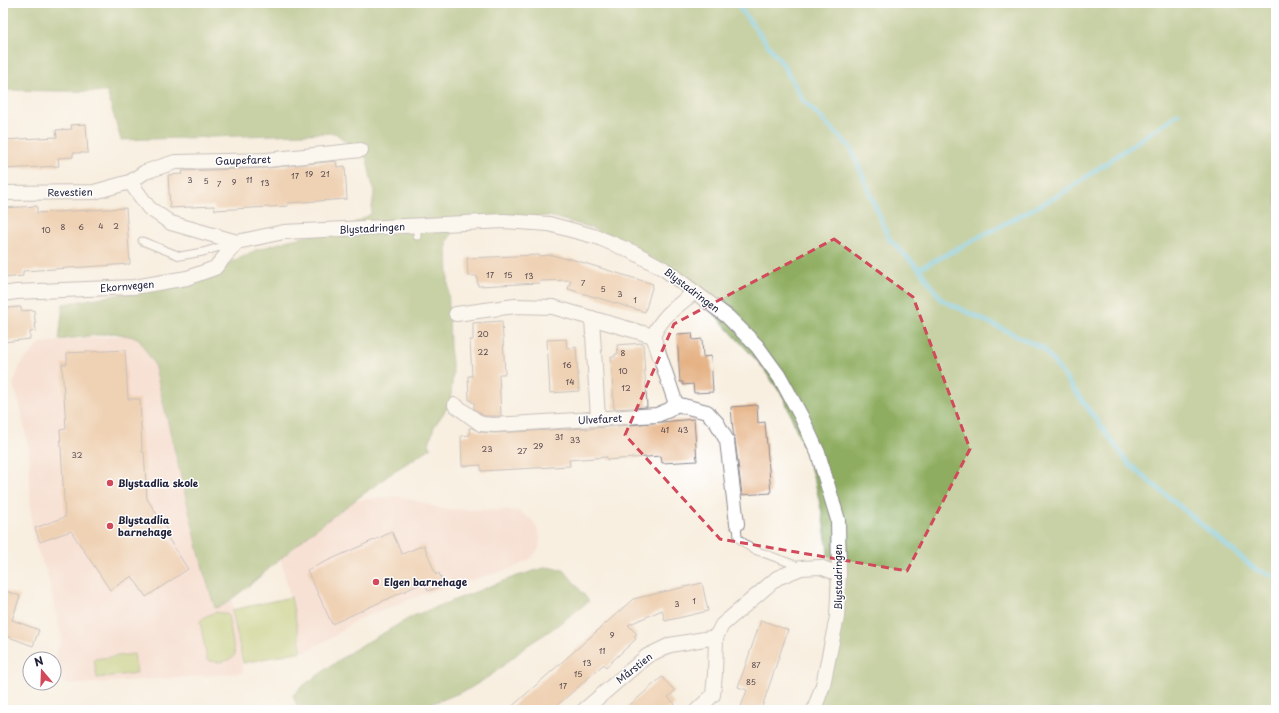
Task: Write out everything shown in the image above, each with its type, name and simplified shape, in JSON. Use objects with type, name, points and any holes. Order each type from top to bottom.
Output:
[{"type":"street","name":"Gaupefaret","points":[[130,182],[145,172],[175,162],[267,160],[361,150]]},
{"type":"street","name":"Revestien","points":[[3,193],[94,192],[130,182]]},
{"type":"street","points":[[130,182],[149,208],[172,222],[237,242]]},
{"type":"street","name":"Blystadringen","points":[[237,242],[284,232],[417,231],[504,221],[549,224],[596,237],[635,253],[664,269],[728,317],[757,346],[781,379],[801,416],[818,453],[838,520],[838,617],[823,685],[814,710]]},
{"type":"street","name":"Ekornvegen","points":[[3,294],[16,292],[134,287],[188,278],[215,268],[237,242]]},
{"type":"street","points":[[695,292],[672,309],[659,324],[653,336],[676,404],[707,412],[717,423],[727,441],[737,524]]},
{"type":"street","points":[[456,314],[515,306],[553,307],[653,336]]},
{"type":"street","points":[[592,318],[598,419]]},
{"type":"street","name":"Ulvefaret","points":[[455,405],[481,424],[494,425],[657,415],[669,410],[676,404]]},
{"type":"street","points":[[697,710],[713,695],[716,637],[722,626],[777,578],[801,568],[820,567],[839,574]]},
{"type":"street","name":"Mårstien","points":[[584,710],[647,656],[670,645],[716,637]]},
{"type":"lane","points":[[142,241],[180,256],[203,252],[237,242]]},
{"type":"lane","points":[[737,524],[738,538],[752,549],[801,568]]},
{"type":"highlighted area","points":[[834,239],[913,297],[970,449],[907,571],[720,539],[625,435],[674,324]]},
{"type":"shaded area","name":"Blystadlia skole","points":[[171,331],[232,599],[243,673],[67,685],[62,680],[62,651],[57,651],[62,639],[47,573],[34,542],[31,516],[29,450],[20,405],[13,384],[21,363],[41,343]]},
{"type":"shaded area","name":"Elgen barnehage","points":[[399,496],[443,509],[519,511],[533,521],[540,536],[539,549],[530,559],[513,568],[421,595],[356,620],[333,637],[304,652],[273,529],[343,502]]},
{"type":"green space","points":[[3,3],[1276,3],[1276,710],[813,710],[834,617],[827,545],[816,486],[807,456],[784,398],[760,364],[709,308],[592,228],[549,216],[456,224],[447,242],[450,345],[453,372],[450,404],[434,427],[429,444],[431,448],[396,470],[312,532],[251,584],[224,605],[215,608],[204,573],[154,364],[138,338],[114,333],[59,340],[63,304],[144,290],[222,266],[256,250],[289,240],[349,226],[371,214],[374,193],[367,159],[335,133],[121,140],[107,92],[3,90]]},
{"type":"green space","points":[[547,567],[564,570],[589,601],[551,630],[528,645],[493,674],[469,689],[411,710],[298,710],[293,695],[301,687],[352,651],[413,616],[514,577]]},
{"type":"green space","points":[[291,597],[302,651],[243,663],[232,610]]},
{"type":"green space","points":[[216,612],[228,614],[235,655],[229,660],[222,662],[207,660],[200,621],[206,616]]},
{"type":"green space","points":[[134,654],[137,673],[97,678],[94,659]]},
{"type":"building","points":[[86,124],[88,153],[73,153],[73,157],[58,158],[59,166],[3,169],[3,140],[57,137],[56,130],[72,129],[71,125]]},
{"type":"building","points":[[336,161],[337,167],[345,166],[347,199],[288,203],[288,206],[215,210],[214,206],[170,208],[168,175],[183,174],[182,171],[267,168]]},
{"type":"building","points":[[37,206],[37,213],[126,208],[130,264],[23,271],[23,276],[3,278],[3,208]]},
{"type":"building","points":[[552,255],[568,258],[653,284],[645,312],[568,289],[571,280],[478,286],[477,276],[468,276],[467,258]]},
{"type":"building","points":[[21,307],[21,311],[34,310],[36,331],[30,332],[30,339],[3,342],[3,308]]},
{"type":"building","points":[[502,321],[505,374],[499,374],[501,416],[484,416],[474,409],[474,402],[469,400],[468,376],[472,376],[470,340],[473,340],[473,323]]},
{"type":"building","points":[[692,333],[693,340],[702,339],[703,357],[711,356],[713,392],[694,393],[693,384],[683,385],[683,382],[680,382],[677,334]]},
{"type":"building","points":[[566,339],[567,348],[576,347],[579,391],[550,393],[547,340]]},
{"type":"building","points":[[643,343],[647,407],[614,409],[611,357],[615,357],[615,354],[618,354],[617,345]]},
{"type":"building","points":[[125,350],[128,399],[140,399],[142,452],[144,452],[147,499],[169,533],[166,535],[188,569],[146,597],[132,576],[110,590],[71,531],[40,542],[35,528],[65,517],[60,430],[66,429],[62,364],[67,364],[67,353]]},
{"type":"building","points":[[757,405],[758,423],[765,422],[771,493],[742,495],[731,407]]},
{"type":"building","points":[[694,419],[697,461],[662,463],[661,456],[607,460],[607,457],[569,460],[570,466],[481,471],[481,465],[462,466],[461,436],[470,435],[469,428],[480,432],[494,433],[586,429]]},
{"type":"building","points":[[392,532],[402,554],[424,545],[436,575],[439,573],[444,585],[428,591],[425,582],[332,624],[307,570]]},
{"type":"building","points":[[702,583],[708,611],[665,621],[662,610],[628,625],[637,634],[634,636],[636,639],[606,667],[604,664],[552,710],[508,710],[633,599]]},
{"type":"building","points":[[3,590],[20,596],[12,620],[39,630],[33,646],[6,636],[5,639],[3,639]]},
{"type":"building","points":[[761,620],[788,630],[761,710],[750,710],[741,707],[747,690],[738,687]]},
{"type":"building","points":[[662,677],[675,691],[668,697],[675,704],[668,710],[624,710]]},
{"type":"waterway","points":[[736,3],[784,66],[802,99],[851,148],[889,239],[919,269],[942,300],[1044,349],[1129,464],[1255,569],[1276,577]]},
{"type":"waterway","points":[[919,269],[1061,194],[1178,114]]},
{"type":"place","name":"Blystadlia skole","points":[[110,483]]},
{"type":"place","name":"Blystadlia barnehage","points":[[110,526]]},
{"type":"place","name":"Elgen barnehage","points":[[376,582]]}]
